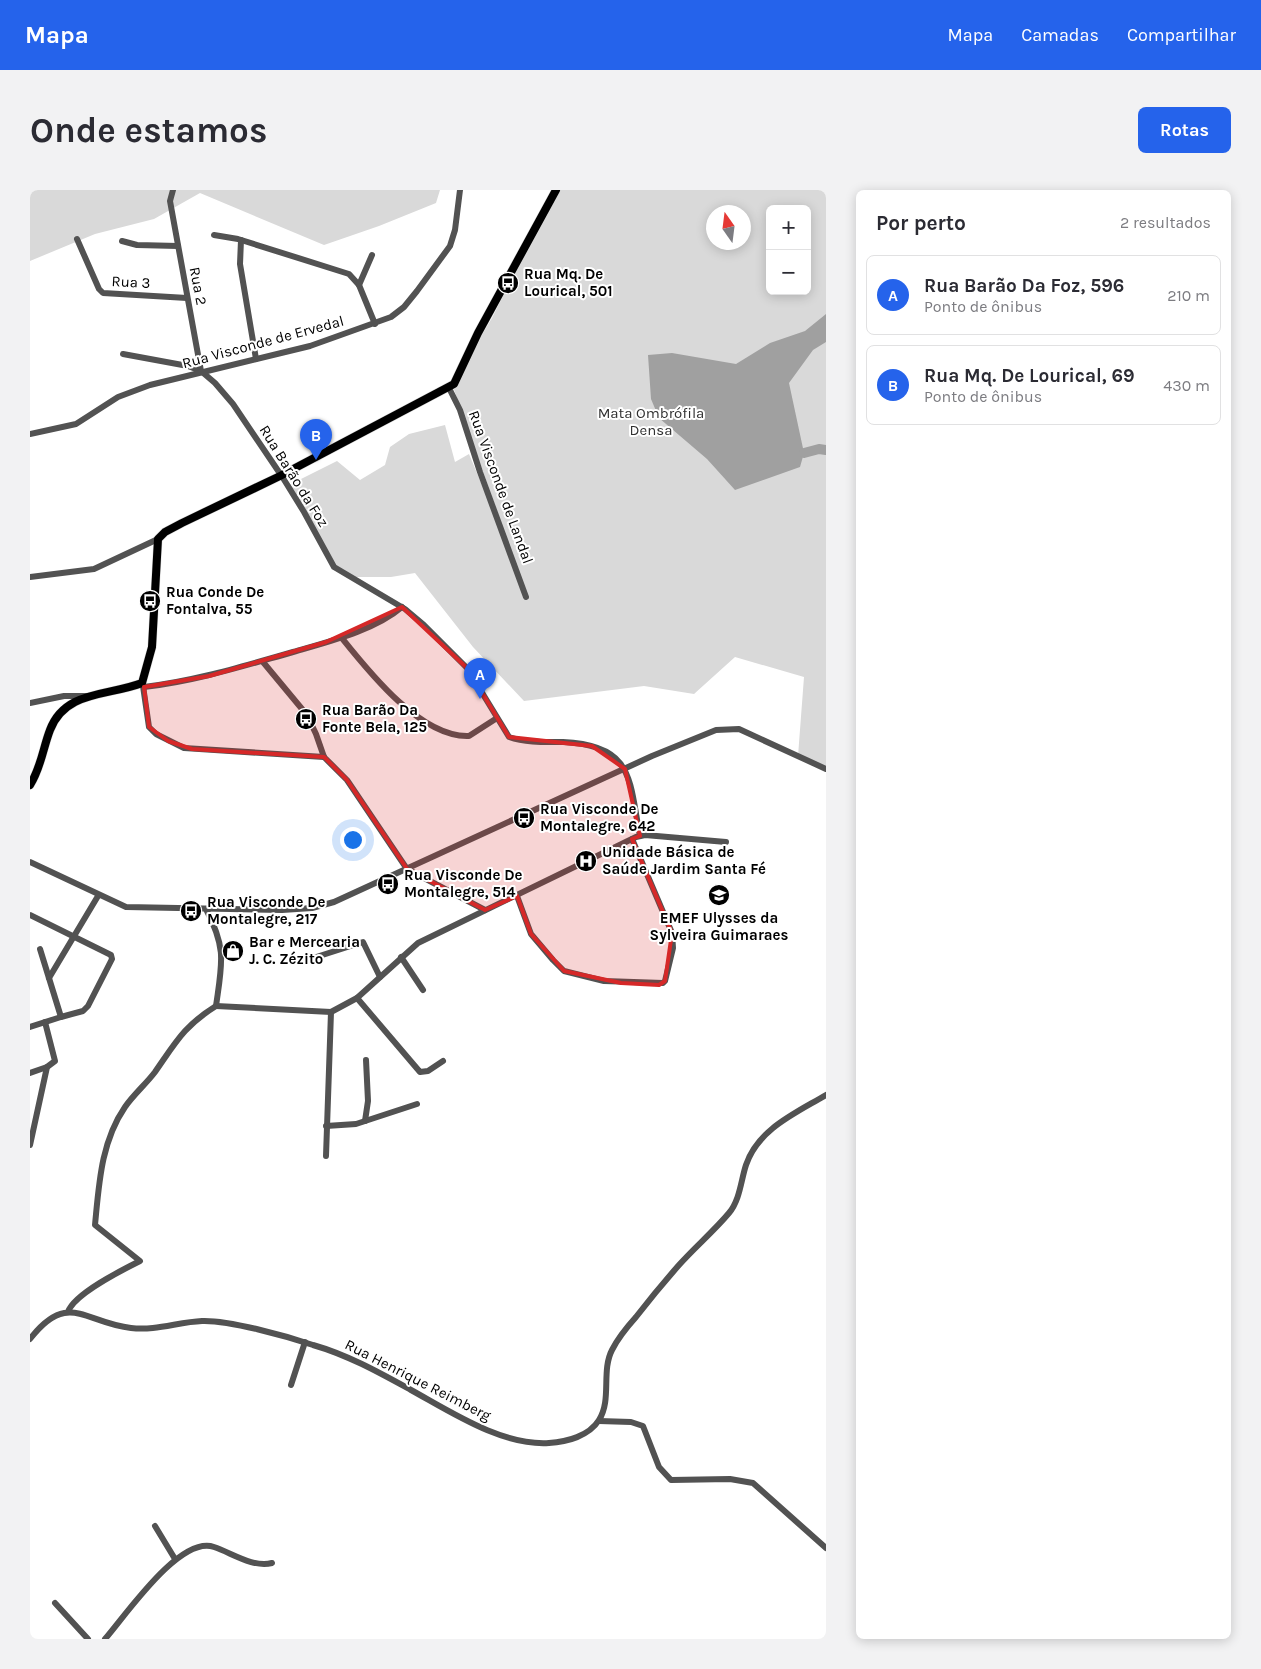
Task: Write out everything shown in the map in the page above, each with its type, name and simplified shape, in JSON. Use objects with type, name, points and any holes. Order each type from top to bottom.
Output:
[{"type":"main road","points":[[31,783],[57,715],[67,706],[87,696],[143,685],[152,647],[158,539],[165,532],[182,523],[280,476],[454,384],[478,333],[556,190]]},
{"type":"street","name":"Rua 2","points":[[173,190],[170,196],[171,205],[187,298],[203,372]]},
{"type":"street","name":"Rua Visconde de Ervedal","points":[[30,434],[76,424],[118,397],[140,388],[322,343],[391,317],[404,306],[450,246],[455,230],[460,190]]},
{"type":"street","points":[[214,235],[240,240],[349,274],[359,285],[375,324]]},
{"type":"street","name":"Rua 3","points":[[78,239],[100,292],[111,295],[187,298]]},
{"type":"street","points":[[240,240],[240,264],[256,358]]},
{"type":"street","points":[[122,241],[137,245],[178,246]]},
{"type":"street","points":[[359,285],[372,255]]},
{"type":"street","name":"Rua Barão da Foz","points":[[123,354],[177,363],[203,372],[215,383],[234,404],[304,512],[334,568],[402,607],[424,625],[467,668],[510,737],[592,746],[612,756],[625,769]]},
{"type":"street","points":[[215,383],[216,369]]},
{"type":"street","name":"Rua Visconde de Landal","points":[[449,388],[462,415],[480,472],[526,597]]},
{"type":"street","points":[[30,577],[94,569],[158,539]]},
{"type":"street","points":[[324,757],[184,748],[156,734],[149,727],[143,685],[209,676],[262,662],[341,637],[385,618],[402,607]]},
{"type":"street","points":[[341,637],[382,685],[407,710],[431,724],[452,733],[472,736],[497,718]]},
{"type":"street","points":[[262,662],[307,716],[324,757],[347,780],[407,869],[484,910]]},
{"type":"street","points":[[30,703],[64,696],[87,696]]},
{"type":"street","points":[[30,862],[98,896],[126,907],[282,910],[322,906],[707,732],[732,728],[826,769]]},
{"type":"street","points":[[625,769],[630,780],[640,836]]},
{"type":"street","points":[[30,1339],[50,1318],[68,1312],[69,1307],[79,1298],[140,1261],[96,1225],[104,1157],[116,1122],[131,1099],[154,1073],[186,1028],[216,1006],[331,1012],[357,998],[418,943],[632,839],[640,836],[726,842]]},
{"type":"street","points":[[517,896],[531,934],[564,971],[612,982],[663,984],[666,981],[671,958],[672,933],[632,839]]},
{"type":"street","points":[[49,978],[98,896]]},
{"type":"street","points":[[206,909],[217,930],[222,946],[216,1006]]},
{"type":"street","points":[[30,915],[111,955],[112,959],[88,1006],[82,1011],[30,1027]]},
{"type":"street","points":[[310,959],[363,942],[380,977]]},
{"type":"street","points":[[40,949],[61,1017]]},
{"type":"street","points":[[401,957],[423,990]]},
{"type":"street","points":[[357,998],[416,1069],[424,1072],[443,1062]]},
{"type":"street","points":[[326,1156],[331,1012]]},
{"type":"street","points":[[30,1072],[47,1068],[55,1061],[45,1022]]},
{"type":"street","points":[[365,1121],[368,1101],[366,1060]]},
{"type":"street","points":[[30,1145],[33,1115],[47,1068]]},
{"type":"street","points":[[826,1095],[779,1123],[764,1136],[747,1162],[739,1194],[731,1211],[678,1266],[623,1332],[606,1363],[604,1398],[599,1422],[631,1422],[643,1426],[659,1467],[671,1480],[730,1479],[753,1483],[826,1548]]},
{"type":"street","points":[[326,1126],[342,1126],[365,1121],[416,1104]]},
{"type":"street","name":"Rua Henrique Reimberg","points":[[68,1312],[91,1315],[118,1326],[134,1329],[160,1328],[209,1321],[305,1342],[343,1355],[479,1426],[503,1435],[536,1443],[558,1442],[576,1438],[599,1422]]},
{"type":"street","points":[[291,1385],[305,1342]]},
{"type":"street","points":[[155,1526],[175,1559]]},
{"type":"street","points":[[105,1639],[175,1559],[204,1544],[258,1564],[272,1564]]},
{"type":"street","points":[[54,1603],[88,1639]]},
{"type":"highlighted area","points":[[402,607],[467,668],[509,737],[592,746],[625,769],[640,836],[632,839],[672,933],[665,981],[659,985],[621,983],[564,971],[531,934],[517,896],[485,910],[407,869],[347,780],[324,757],[192,749],[168,741],[149,727],[144,687],[209,676],[326,642]]},
{"type":"green space","points":[[30,190],[440,190],[436,203],[379,226],[324,245],[200,193],[154,219],[95,234],[30,261]]},
{"type":"green space","name":"Mata Ombrófila Densa","points":[[555,190],[826,190],[826,767],[798,756],[804,677],[735,657],[694,694],[644,686],[524,701],[473,647],[415,573],[391,577],[351,577],[337,569],[289,485],[337,461],[360,480],[385,465],[390,447],[409,434],[445,425],[455,462],[469,454],[522,581],[452,384],[492,318]]},
{"type":"shaded area","points":[[826,314],[826,342],[813,350],[789,383],[804,453],[800,467],[735,490],[707,459],[659,418],[651,399],[648,355],[672,353],[736,364],[770,343],[805,331]]},
{"type":"waterway","points":[[804,453],[819,449],[826,450]]},
{"type":"place","name":"Rua Mq. De Lourical, 501","points":[[508,283]]},
{"type":"place","name":"Rua Mq. De Lourical, 69","points":[[316,460]]},
{"type":"place","name":"Rua Conde De Fontalva, 55","points":[[150,601]]},
{"type":"place","name":"Rua Barão Da Foz, 596","points":[[480,699]]},
{"type":"place","name":"Rua Barão Da Fonte Bela, 125","points":[[306,719]]},
{"type":"place","name":"Rua Visconde De Montalegre, 642","points":[[524,818]]},
{"type":"place","name":"Unidade Básica de Saúde Jardim Santa Fé","points":[[586,861]]},
{"type":"place","name":"Rua Visconde De Montalegre, 514","points":[[388,884]]},
{"type":"place","name":"EMEF Ulysses da Sylveira Guimaraes","points":[[719,895]]},
{"type":"place","name":"Rua Visconde De Montalegre, 217","points":[[191,911]]},
{"type":"place","name":"Bar e Mercearia J. C. Zézito","points":[[233,951]]}]
